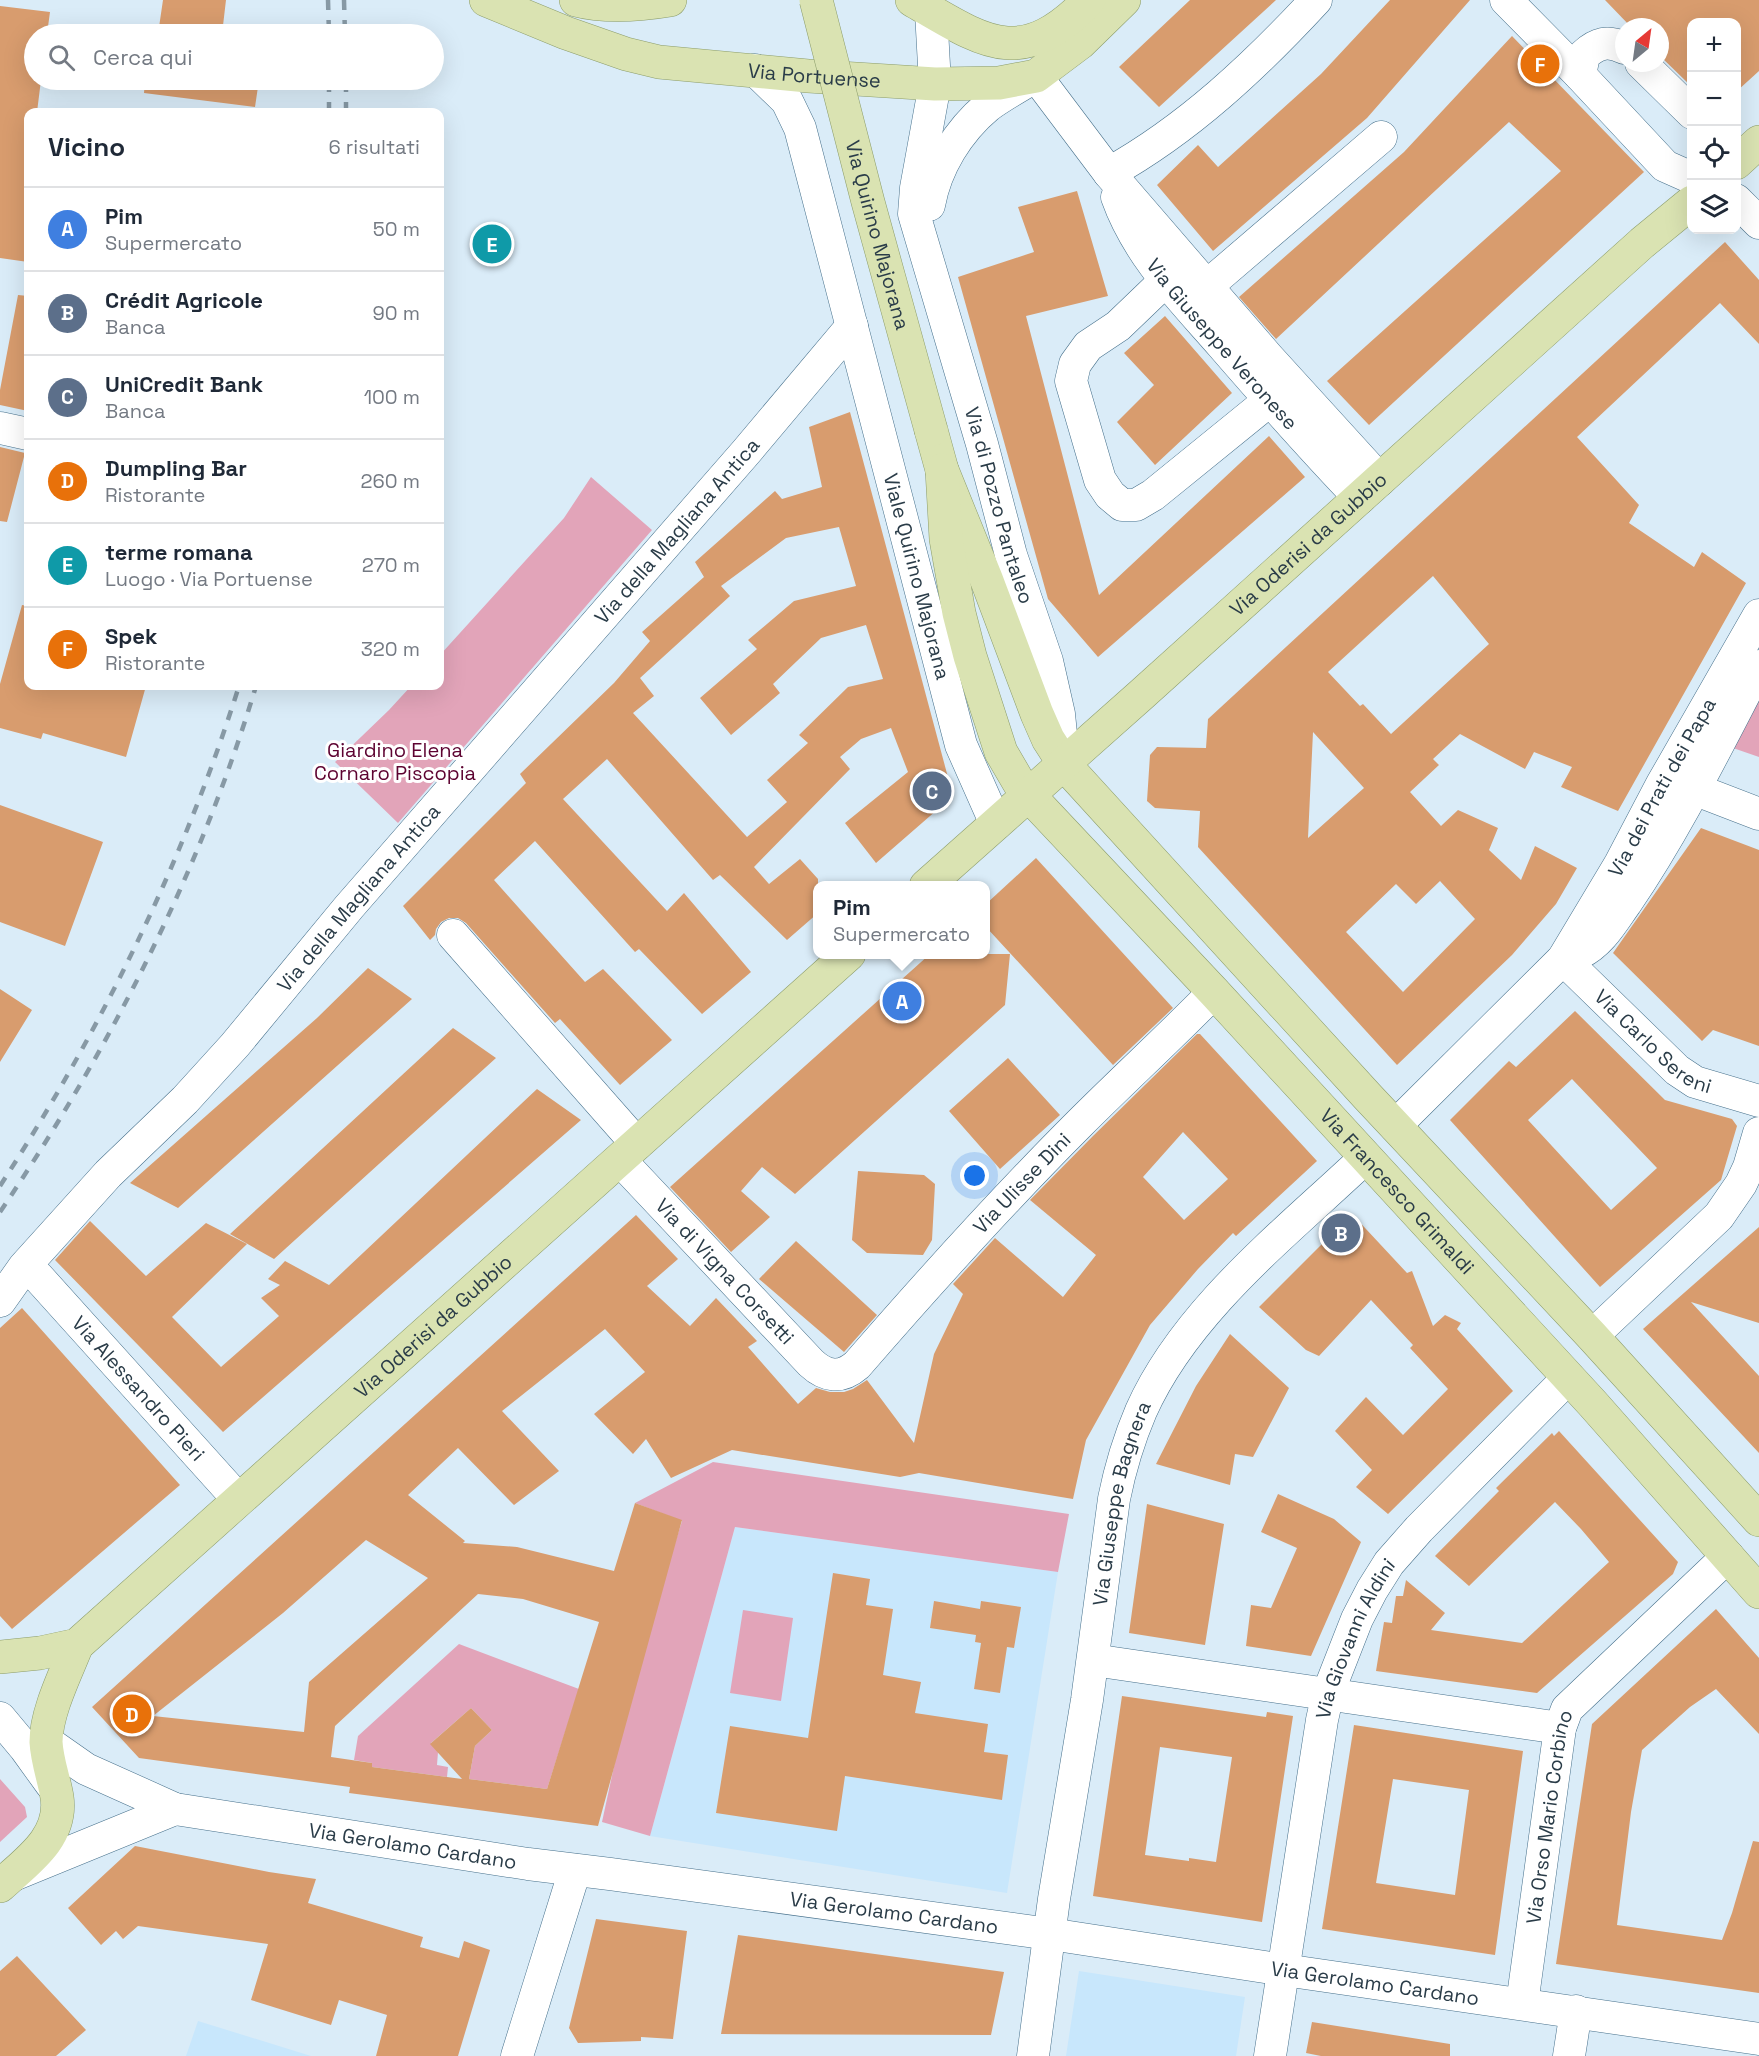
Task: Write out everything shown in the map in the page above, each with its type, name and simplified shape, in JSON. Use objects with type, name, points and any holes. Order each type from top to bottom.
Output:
[{"type":"main road","name":"Via Portuense","points":[[486,0],[566,33],[659,62],[935,84],[999,83],[1036,76],[1080,43],[1124,0]]},
{"type":"main road","points":[[576,0],[613,5],[670,0]]},
{"type":"main road","name":"Via Quirino Majorana","points":[[816,0],[859,169],[942,470],[1037,714],[1048,739],[1064,764]]},
{"type":"main road","points":[[921,4],[956,26],[990,41],[1019,44],[1049,33],[1065,23],[1089,0]]},
{"type":"main road","points":[[1741,159],[1759,142]]},
{"type":"main road","name":"Via Oderisi da Gubbio","points":[[931,881],[1064,764],[1642,243],[1687,206]]},
{"type":"main road","name":"Via Quirino Majorana","points":[[942,470],[946,539],[959,613],[970,656],[1001,752],[1014,777],[1029,795]]},
{"type":"main road","points":[[1064,764],[1759,1520]]},
{"type":"main road","name":"Via Francesco Grimaldi","points":[[1029,795],[1214,992],[1568,1378],[1759,1592]]},
{"type":"main road","name":"Via Oderisi da Gubbio","points":[[77,1646],[238,1499],[843,959]]},
{"type":"main road","points":[[0,1657],[77,1646]]},
{"type":"main road","points":[[6,1881],[37,1852],[51,1835],[57,1814],[46,1741],[53,1709],[77,1646]]},
{"type":"street","points":[[1109,173],[1126,164],[1204,108],[1284,35],[1316,0]]},
{"type":"street","points":[[1506,0],[1665,166],[1687,176]]},
{"type":"street","name":"Via di Pozzo Pantaleo","points":[[921,4],[935,84],[914,200],[916,223],[1011,555],[1047,661],[1059,714],[1064,764]]},
{"type":"street","points":[[1580,75],[1584,55],[1596,46],[1607,43],[1615,45]]},
{"type":"street","points":[[755,70],[787,101],[800,128],[852,326]]},
{"type":"street","points":[[1650,72],[1687,108]]},
{"type":"street","name":"Via di Pozzo Pantaleo","points":[[925,248],[932,190],[954,145],[988,107],[1036,76]]},
{"type":"street","name":"Via Giuseppe Veronese","points":[[1036,76],[1109,173],[1267,356],[1370,489]]},
{"type":"street","points":[[1207,286],[1381,137]]},
{"type":"street","name":"Via Giuseppe Veronese","points":[[1109,173],[1130,229],[1139,245],[1166,280],[1270,400],[1370,489]]},
{"type":"street","points":[[1741,204],[1759,223]]},
{"type":"street","points":[[1166,280],[1118,326],[1088,346],[1075,364],[1071,381],[1100,480],[1110,495],[1122,505],[1137,505],[1153,495],[1270,400]]},
{"type":"street","name":"Viale Quirino Majorana","points":[[852,326],[961,746],[996,824]]},
{"type":"street","name":"Via della Magliana Antica","points":[[0,1301],[24,1267],[108,1174],[185,1100],[235,1045],[349,907],[852,326]]},
{"type":"street","points":[[0,428],[24,433]]},
{"type":"street","name":"Via dei Prati dei Papa","points":[[1395,1126],[1563,959],[1609,883],[1662,784],[1759,615]]},
{"type":"street","name":"Via dei Prati dei Papa","points":[[1563,959],[1586,950],[1605,931],[1646,873],[1694,789],[1759,666]]},
{"type":"street","points":[[1694,789],[1759,814]]},
{"type":"street","name":"Via di Vigna Corsetti","points":[[453,935],[628,1152],[811,1363],[817,1369],[834,1376]]},
{"type":"street","name":"Via Carlo Sereni","points":[[1563,959],[1677,1070],[1695,1082],[1759,1101]]},
{"type":"street","name":"Via Ulisse Dini","points":[[834,1376],[842,1375],[857,1365],[1004,1201],[1214,992]]},
{"type":"street","points":[[1592,1336],[1719,1216],[1742,1184],[1759,1133]]},
{"type":"street","name":"Via Giuseppe Bagnera","points":[[1033,2056],[1118,1480],[1133,1430],[1147,1398],[1196,1324],[1226,1290],[1365,1158]]},
{"type":"street","name":"Via Alessandro Pieri","points":[[38,1277],[238,1499]]},
{"type":"street","name":"Via Giovanni Aldini","points":[[1270,2056],[1322,1720],[1328,1693],[1357,1619],[1389,1563],[1419,1528],[1568,1378]]},
{"type":"street","name":"Via Orso Mario Corbino","points":[[1522,2004],[1560,1728],[1567,1709],[1728,1556]]},
{"type":"street","points":[[1093,1660],[1560,1728]]},
{"type":"street","points":[[0,1718],[55,1789]]},
{"type":"street","name":"Via Gerolamo Cardano","points":[[46,1741],[92,1772],[175,1809],[528,1864],[1050,1934],[1759,2039]]},
{"type":"street","points":[[6,1881],[175,1809]]},
{"type":"street","points":[[517,2056],[575,1870]]},
{"type":"street","points":[[1569,2056],[1575,2011]]},
{"type":"shaded area","points":[[735,1527],[1058,1572],[1007,1893],[650,1836]]},
{"type":"shaded area","points":[[1079,1971],[1245,1997],[1236,2056],[1066,2056]]},
{"type":"shaded area","points":[[198,2021],[311,2056],[186,2056]]},
{"type":"green space","name":"Giardino Elena Cornaro Piscopia","points":[[591,477],[652,530],[398,823],[335,762],[407,690],[444,690],[444,651],[564,518]]},
{"type":"green space","points":[[1759,696],[1759,757],[1733,748]]},
{"type":"green space","points":[[713,1462],[1069,1514],[1058,1572],[735,1527],[650,1836],[602,1822],[635,1669],[682,1521],[635,1503]]},
{"type":"green space","points":[[743,1610],[793,1618],[781,1701],[730,1693]]},
{"type":"green space","points":[[459,1644],[579,1689],[547,1789],[469,1779],[475,1746],[492,1730],[471,1708],[431,1743],[438,1752],[437,1765],[448,1767],[447,1777],[372,1767],[372,1763],[354,1760],[358,1736]]},
{"type":"green space","points":[[0,1779],[25,1807],[27,1817],[0,1842]]},
{"type":"building","points":[[163,0],[226,0],[223,24],[159,24]]},
{"type":"building","points":[[1190,0],[1276,0],[1159,107],[1119,67]]},
{"type":"building","points":[[1390,0],[1470,0],[1367,118],[1213,251],[1157,185],[1198,145],[1218,167],[1321,74]]},
{"type":"building","points":[[1605,0],[1759,0],[1759,71],[1741,87],[1741,18],[1687,18],[1687,82],[1669,65],[1669,18],[1622,18]]},
{"type":"building","points":[[0,6],[50,12],[48,24],[24,24],[24,90],[40,90],[38,108],[24,108],[24,261],[0,258]]},
{"type":"building","points":[[1512,36],[1644,172],[1369,425],[1327,381],[1561,171],[1509,122],[1276,339],[1239,297],[1404,152]]},
{"type":"building","points":[[144,90],[258,90],[255,107],[144,93]]},
{"type":"building","points":[[1077,191],[1108,296],[1026,316],[1099,595],[1269,436],[1305,477],[1098,657],[1048,599],[958,277],[1034,252],[1018,207]]},
{"type":"building","points":[[1725,242],[1759,280],[1759,344],[1720,303],[1577,437],[1639,505],[1629,523],[1694,567],[1702,552],[1746,583],[1618,811],[1561,787],[1572,767],[1534,752],[1525,769],[1460,734],[1433,759],[1439,765],[1410,792],[1441,826],[1458,810],[1498,828],[1489,850],[1521,880],[1535,846],[1577,868],[1556,904],[1512,955],[1397,1065],[1198,847],[1200,811],[1155,808],[1147,801],[1150,755],[1157,747],[1206,748],[1208,719]],"holes":[[[1433,576],[1489,644],[1391,734],[1328,672]],[[1313,732],[1364,788],[1308,838]],[[1440,881],[1475,919],[1403,992],[1346,932],[1396,884],[1416,904]]]},
{"type":"building","points":[[18,295],[24,296],[24,410],[0,405],[0,390]]},
{"type":"building","points":[[1165,316],[1232,393],[1155,465],[1117,422],[1154,385],[1124,353]]},
{"type":"building","points":[[850,412],[953,796],[876,863],[845,823],[908,772],[891,728],[861,739],[840,757],[850,769],[754,867],[769,884],[800,859],[818,879],[818,881],[813,881],[813,917],[787,940],[720,875],[713,880],[607,759],[563,799],[667,911],[684,893],[751,972],[702,1014],[639,949],[635,952],[535,841],[494,880],[585,982],[603,969],[672,1040],[620,1085],[560,1019],[555,1023],[466,923],[458,918],[449,918],[441,922],[430,940],[403,906],[526,783],[520,774],[614,683],[650,641],[642,632],[704,577],[695,562],[775,491],[782,499],[822,487],[809,427]],"holes":[[[839,527],[856,586],[794,601],[748,640],[757,649],[700,698],[731,735],[780,693],[773,684],[821,638],[866,625],[883,679],[848,687],[799,735],[808,743],[767,780],[787,802],[747,837],[633,713],[654,696],[640,678],[730,596],[721,586],[786,538]]]},
{"type":"building","points":[[0,447],[24,453],[24,457],[7,522],[0,521]]},
{"type":"building","points":[[22,605],[24,605],[24,690],[145,690],[126,757],[43,733],[41,739],[0,728],[0,684]]},
{"type":"building","points":[[0,805],[103,842],[65,946],[0,922]]},
{"type":"building","points":[[1701,828],[1759,850],[1759,1046],[1713,1030],[1702,1041],[1613,953]]},
{"type":"building","points":[[1036,858],[1173,1008],[1113,1065],[990,931],[990,900]]},
{"type":"building","points":[[990,954],[1010,954],[1005,1005],[795,1194],[762,1167],[741,1191],[770,1217],[731,1252],[670,1187],[924,959],[990,959]]},
{"type":"building","points":[[368,968],[412,999],[178,1208],[130,1183],[317,1018]]},
{"type":"building","points":[[0,989],[32,1010],[0,1062]]},
{"type":"building","points":[[1575,1011],[1665,1100],[1732,1119],[1737,1126],[1721,1180],[1600,1287],[1450,1120],[1509,1061],[1516,1067]],"holes":[[[1572,1079],[1657,1168],[1611,1210],[1528,1120]]]},
{"type":"building","points":[[453,1028],[496,1058],[274,1259],[230,1234]]},
{"type":"building","points":[[1197,1034],[1200,1034],[1317,1161],[1236,1236],[1233,1233],[1198,1269],[1150,1325],[1086,1440],[1073,1499],[919,1473],[900,1477],[732,1450],[671,1478],[646,1439],[633,1454],[594,1414],[645,1372],[605,1329],[502,1411],[559,1471],[514,1505],[458,1448],[408,1495],[465,1541],[463,1543],[517,1547],[614,1571],[635,1503],[682,1520],[598,1826],[349,1793],[350,1787],[139,1758],[92,1707],[636,1215],[678,1259],[647,1286],[690,1326],[716,1298],[757,1341],[748,1347],[798,1404],[816,1388],[830,1392],[844,1392],[867,1380],[914,1443],[934,1354],[963,1294],[953,1284],[995,1238],[1063,1297],[1096,1255],[1030,1200]],"holes":[[[1183,1132],[1228,1179],[1184,1220],[1143,1177]],[[366,1540],[428,1578],[309,1682],[304,1732],[153,1716],[283,1613]],[[478,1594],[523,1599],[599,1622],[547,1789],[469,1779],[475,1746],[492,1730],[471,1708],[430,1744],[462,1779],[372,1767],[372,1763],[331,1757],[335,1726]]]},
{"type":"building","points":[[1008,1058],[1060,1115],[1000,1169],[949,1111]]},
{"type":"building","points":[[537,1089],[581,1120],[223,1432],[55,1260],[90,1221],[146,1276],[206,1223],[247,1244],[172,1317],[221,1367],[279,1316],[261,1298],[280,1285],[268,1279],[285,1261],[329,1285]]},
{"type":"building","points":[[858,1171],[924,1175],[935,1184],[932,1240],[923,1255],[867,1253],[852,1240]]},
{"type":"building","points":[[1352,1214],[1407,1273],[1412,1271],[1433,1326],[1445,1315],[1461,1323],[1457,1329],[1513,1391],[1388,1514],[1356,1487],[1372,1470],[1335,1431],[1366,1397],[1403,1435],[1448,1389],[1410,1348],[1413,1345],[1371,1300],[1319,1356],[1306,1350],[1259,1307]]},
{"type":"building","points":[[1759,1227],[1759,1323],[1691,1302],[1759,1376],[1759,1453],[1643,1329]]},
{"type":"building","points":[[796,1241],[877,1315],[844,1352],[759,1279]]},
{"type":"building","points":[[22,1308],[180,1485],[12,1629],[0,1616],[0,1328]]},
{"type":"building","points":[[1230,1334],[1289,1388],[1253,1457],[1235,1454],[1230,1485],[1156,1464],[1196,1386]]},
{"type":"building","points":[[1559,1431],[1678,1562],[1673,1574],[1537,1693],[1376,1671],[1384,1622],[1392,1623],[1396,1596],[1403,1596],[1406,1580],[1445,1613],[1431,1630],[1522,1643],[1609,1562],[1555,1502],[1469,1586],[1435,1556],[1499,1491],[1496,1488],[1552,1433],[1554,1436]]},
{"type":"building","points":[[1278,1494],[1334,1519],[1361,1542],[1311,1656],[1246,1646],[1251,1605],[1271,1608],[1297,1548],[1261,1532]]},
{"type":"building","points":[[1147,1504],[1224,1524],[1205,1645],[1129,1633]]},
{"type":"building","points":[[833,1573],[870,1579],[866,1605],[893,1609],[883,1675],[921,1682],[915,1713],[988,1724],[984,1752],[1008,1755],[1002,1800],[845,1776],[837,1831],[716,1813],[730,1726],[808,1738]]},
{"type":"building","points":[[934,1601],[980,1609],[981,1601],[1021,1607],[1014,1648],[1007,1647],[1000,1693],[974,1689],[981,1643],[975,1642],[976,1635],[930,1628]]},
{"type":"building","points":[[1716,1609],[1759,1658],[1759,1734],[1716,1689],[1690,1707],[1642,1750],[1631,1812],[1617,1925],[1722,1940],[1753,1841],[1759,1842],[1759,1993],[1556,1964],[1592,1724]]},
{"type":"building","points":[[1122,1696],[1266,1717],[1267,1712],[1293,1716],[1262,1922],[1093,1896]],"holes":[[[1160,1747],[1232,1757],[1216,1862],[1145,1855]]]},
{"type":"building","points":[[1354,1725],[1523,1751],[1495,1955],[1322,1929]],"holes":[[[1393,1779],[1469,1790],[1455,1895],[1376,1883]]]},
{"type":"building","points":[[135,1846],[316,1879],[308,1903],[423,1937],[420,1947],[459,1958],[464,1941],[490,1950],[458,2056],[376,2056],[387,2015],[339,2000],[331,2025],[251,2000],[268,1944],[138,1926],[123,1939],[116,1931],[101,1945],[68,1908]]},
{"type":"building","points":[[596,1919],[687,1931],[673,2039],[641,2037],[641,2041],[578,2043],[569,2028]]},
{"type":"building","points":[[738,1935],[1004,1972],[991,2035],[721,2034]]},
{"type":"building","points":[[17,1956],[86,2030],[56,2056],[0,2056],[0,1971]]},
{"type":"building","points":[[1312,2022],[1450,2044],[1450,2056],[1321,2056],[1306,2053]]},
{"type":"railway","points":[[328,0],[329,24]]},
{"type":"railway","points":[[344,0],[345,24]]},
{"type":"railway","points":[[329,90],[329,108]]},
{"type":"railway","points":[[346,90],[346,108]]},
{"type":"railway","points":[[0,1186],[72,1067],[136,944],[192,817],[238,690]]},
{"type":"railway","points":[[0,1212],[78,1088],[148,958],[208,824],[255,690]]},
{"type":"place","name":"Spek","points":[[1540,64]]},
{"type":"place","name":"terme romana","points":[[492,244]]},
{"type":"place","name":"UniCredit Bank","points":[[932,791]]},
{"type":"place","name":"Pim","points":[[902,1001]]},
{"type":"place","name":"Crédit Agricole","points":[[1341,1233]]},
{"type":"place","name":"Dumpling Bar","points":[[132,1714]]}]
